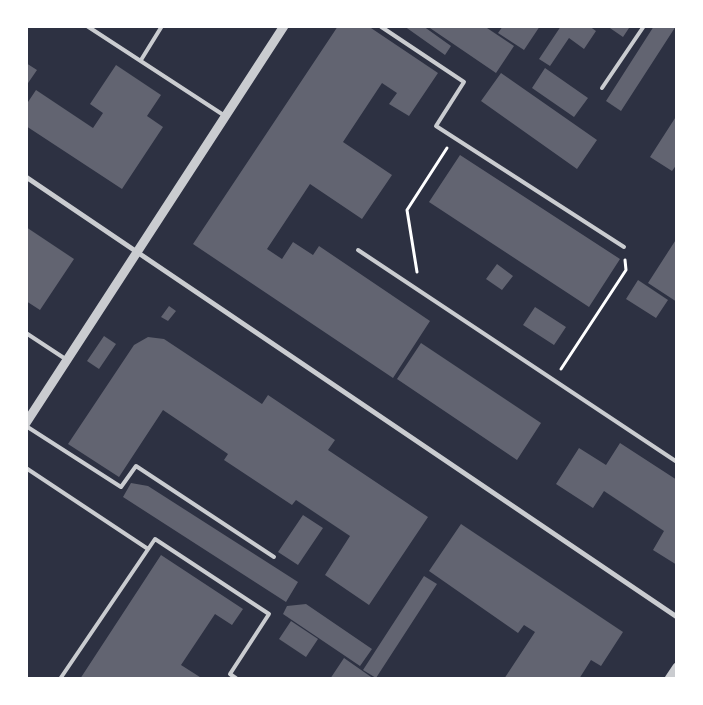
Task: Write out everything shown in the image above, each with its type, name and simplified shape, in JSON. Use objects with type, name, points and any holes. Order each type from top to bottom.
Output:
[{"type":"street","points":[[26,422],[284,26]]},
{"type":"street","points":[[26,177],[677,617]]},
{"type":"street","points":[[669,679],[677,667]]},
{"type":"lane","points":[[87,26],[225,116]]},
{"type":"lane","points":[[141,60],[162,26]]},
{"type":"lane","points":[[380,26],[464,82],[436,126],[624,247]]},
{"type":"lane","points":[[602,88],[644,26]]},
{"type":"lane","points":[[358,250],[677,462]]},
{"type":"lane","points":[[26,333],[67,360]]},
{"type":"lane","points":[[26,426],[121,487],[136,466],[274,557]]},
{"type":"lane","points":[[26,468],[148,549]]},
{"type":"lane","points":[[60,679],[155,539],[269,614],[230,674],[237,679]]},
{"type":"path","points":[[420,291],[407,210],[454,137]]},
{"type":"path","points":[[554,380],[626,270],[624,247]]},
{"type":"building","points":[[338,26],[368,26],[438,73],[409,116],[389,104],[397,93],[382,83],[343,142],[392,175],[362,219],[310,184],[267,249],[282,259],[293,242],[313,255],[319,246],[430,321],[393,378],[193,244]]},
{"type":"building","points":[[404,26],[423,26],[451,46],[445,55]]},
{"type":"building","points":[[427,26],[484,26],[514,46],[496,73]]},
{"type":"building","points":[[503,26],[540,26],[524,50],[498,33]]},
{"type":"building","points":[[561,26],[589,26],[596,31],[584,49],[569,38],[550,66],[539,59]]},
{"type":"building","points":[[607,26],[627,26],[629,28],[623,37]]},
{"type":"building","points":[[654,26],[676,26],[621,111],[606,101]]},
{"type":"building","points":[[26,63],[37,70],[26,86]]},
{"type":"building","points":[[116,65],[161,95],[147,116],[163,127],[122,189],[26,126],[26,105],[36,90],[93,128],[103,113],[90,104]]},
{"type":"building","points":[[545,68],[588,98],[574,117],[532,88]]},
{"type":"building","points":[[501,73],[597,140],[577,169],[481,101]]},
{"type":"building","points":[[677,115],[677,164],[672,171],[650,157]]},
{"type":"building","points":[[460,155],[620,259],[589,307],[429,202]]},
{"type":"building","points":[[26,227],[74,259],[40,310],[26,301]]},
{"type":"building","points":[[677,238],[677,302],[648,283]]},
{"type":"building","points":[[497,264],[513,276],[502,290],[486,279]]},
{"type":"building","points":[[638,280],[668,300],[656,318],[626,299]]},
{"type":"building","points":[[169,306],[176,311],[168,321],[161,317]]},
{"type":"building","points":[[535,307],[566,327],[554,345],[523,325]]},
{"type":"building","points":[[104,336],[116,344],[99,369],[87,361]]},
{"type":"building","points":[[148,337],[164,339],[262,404],[268,395],[335,440],[328,450],[428,517],[369,605],[325,575],[350,536],[296,500],[292,505],[224,460],[228,454],[163,410],[119,477],[68,444],[134,345]]},
{"type":"building","points":[[421,343],[541,423],[517,460],[397,379]]},
{"type":"building","points":[[620,443],[677,480],[677,565],[653,550],[664,531],[604,491],[593,508],[556,484],[579,448],[606,465]]},
{"type":"building","points":[[131,483],[148,486],[298,582],[286,602],[123,497]]},
{"type":"building","points":[[303,515],[323,528],[298,565],[278,552]]},
{"type":"building","points":[[461,524],[623,632],[601,666],[591,660],[579,679],[504,679],[535,632],[524,625],[518,633],[429,571]]},
{"type":"building","points":[[161,555],[243,609],[232,625],[215,614],[181,665],[203,679],[80,679]]},
{"type":"building","points":[[424,576],[437,584],[376,678],[363,670]]},
{"type":"building","points":[[306,604],[372,649],[360,666],[283,614],[287,606]]},
{"type":"building","points":[[291,621],[318,639],[306,657],[279,639]]},
{"type":"building","points":[[344,658],[374,679],[330,679]]}]
